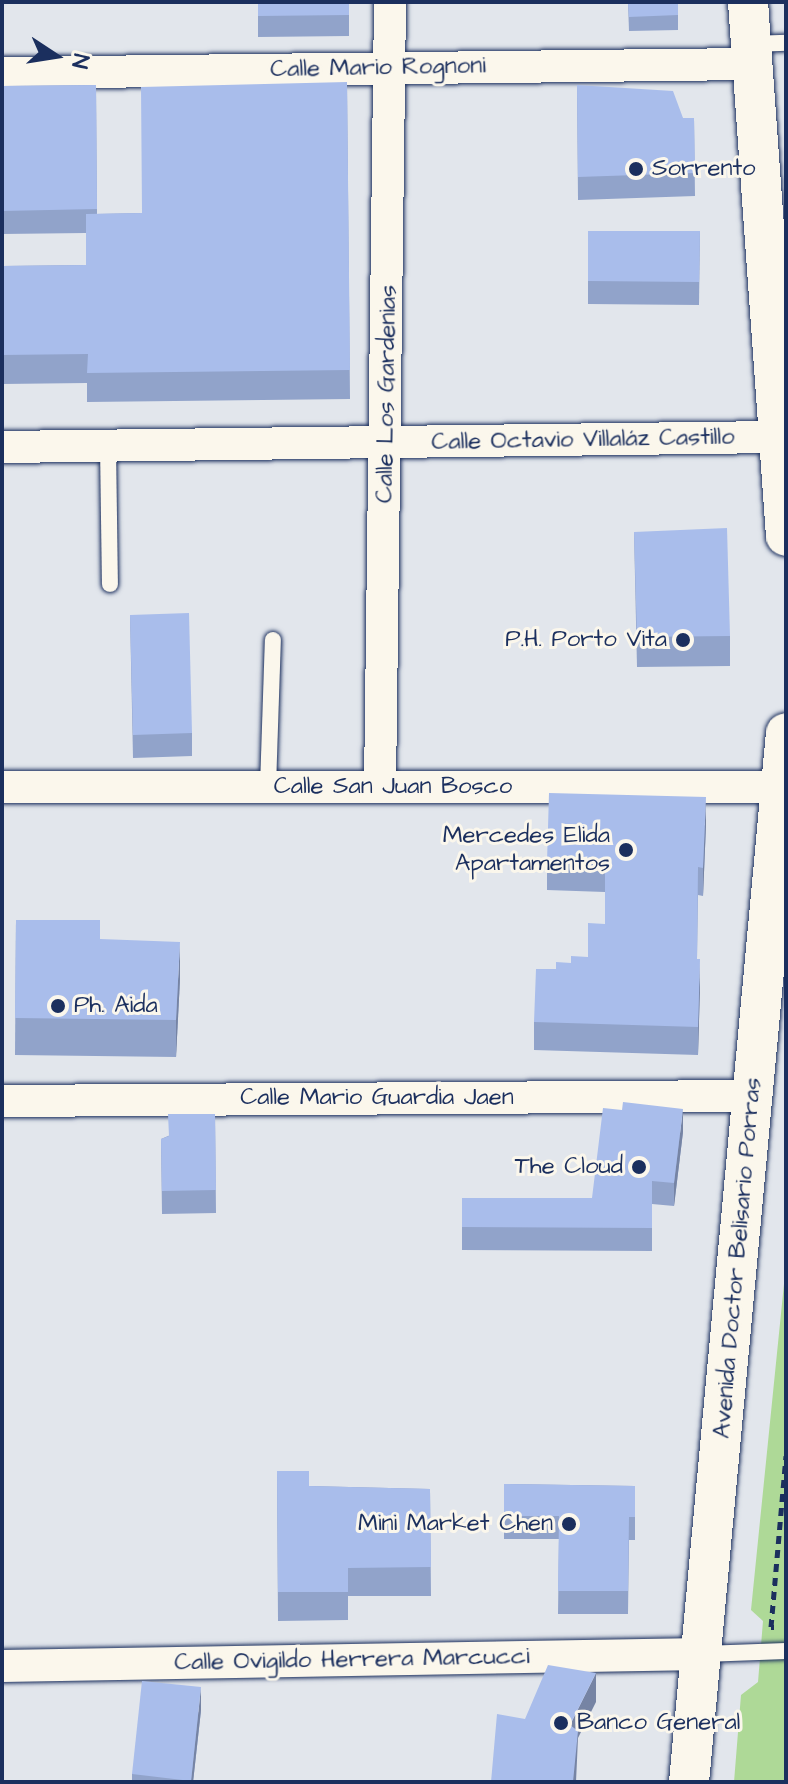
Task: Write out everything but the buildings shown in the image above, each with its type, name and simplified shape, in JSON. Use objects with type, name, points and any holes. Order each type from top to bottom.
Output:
[{"type":"street","name":"Calle Los Gardenias","points":[[380,787],[387,444],[390,2]]},
{"type":"street","points":[[748,2],[764,50],[786,536]]},
{"type":"street","name":"Calle Mario Rognoni","points":[[2,73],[391,68],[764,50]]},
{"type":"street","name":"Calle Octavio Villaláz Castillo","points":[[2,447],[780,437]]},
{"type":"street","name":"Avenida Doctor Belisario Porras","points":[[689,1782],[786,733]]},
{"type":"street","name":"Calle San Juan Bosco","points":[[2,787],[783,787]]},
{"type":"street","name":"Calle Mario Guardia Jaen","points":[[2,1101],[752,1096]]},
{"type":"street","name":"Calle Ovigildo Herrera Marcucci","points":[[2,1666],[703,1654]]},
{"type":"lane","points":[[108,446],[110,584]]},
{"type":"lane","points":[[268,787],[273,640]]},
{"type":"lane","points":[[703,1654],[786,1651]]},
{"type":"path","points":[[786,1456],[771,1627],[786,1627]]},
{"type":"green space","points":[[786,1264],[786,1782],[734,1782],[741,1695],[758,1682],[763,1621],[751,1610]]},
{"type":"place","name":"Sorrento","points":[[636,169]]},
{"type":"place","name":"P.H. Porto Vita","points":[[683,640]]},
{"type":"place","name":"Mercedes Elida Apartamentos","points":[[626,850]]},
{"type":"place","name":"Ph. Aida","points":[[58,1006]]},
{"type":"place","name":"The Cloud","points":[[639,1167]]},
{"type":"place","name":"Mini Market Chen","points":[[569,1524]]},
{"type":"place","name":"Banco General","points":[[561,1723]]}]
